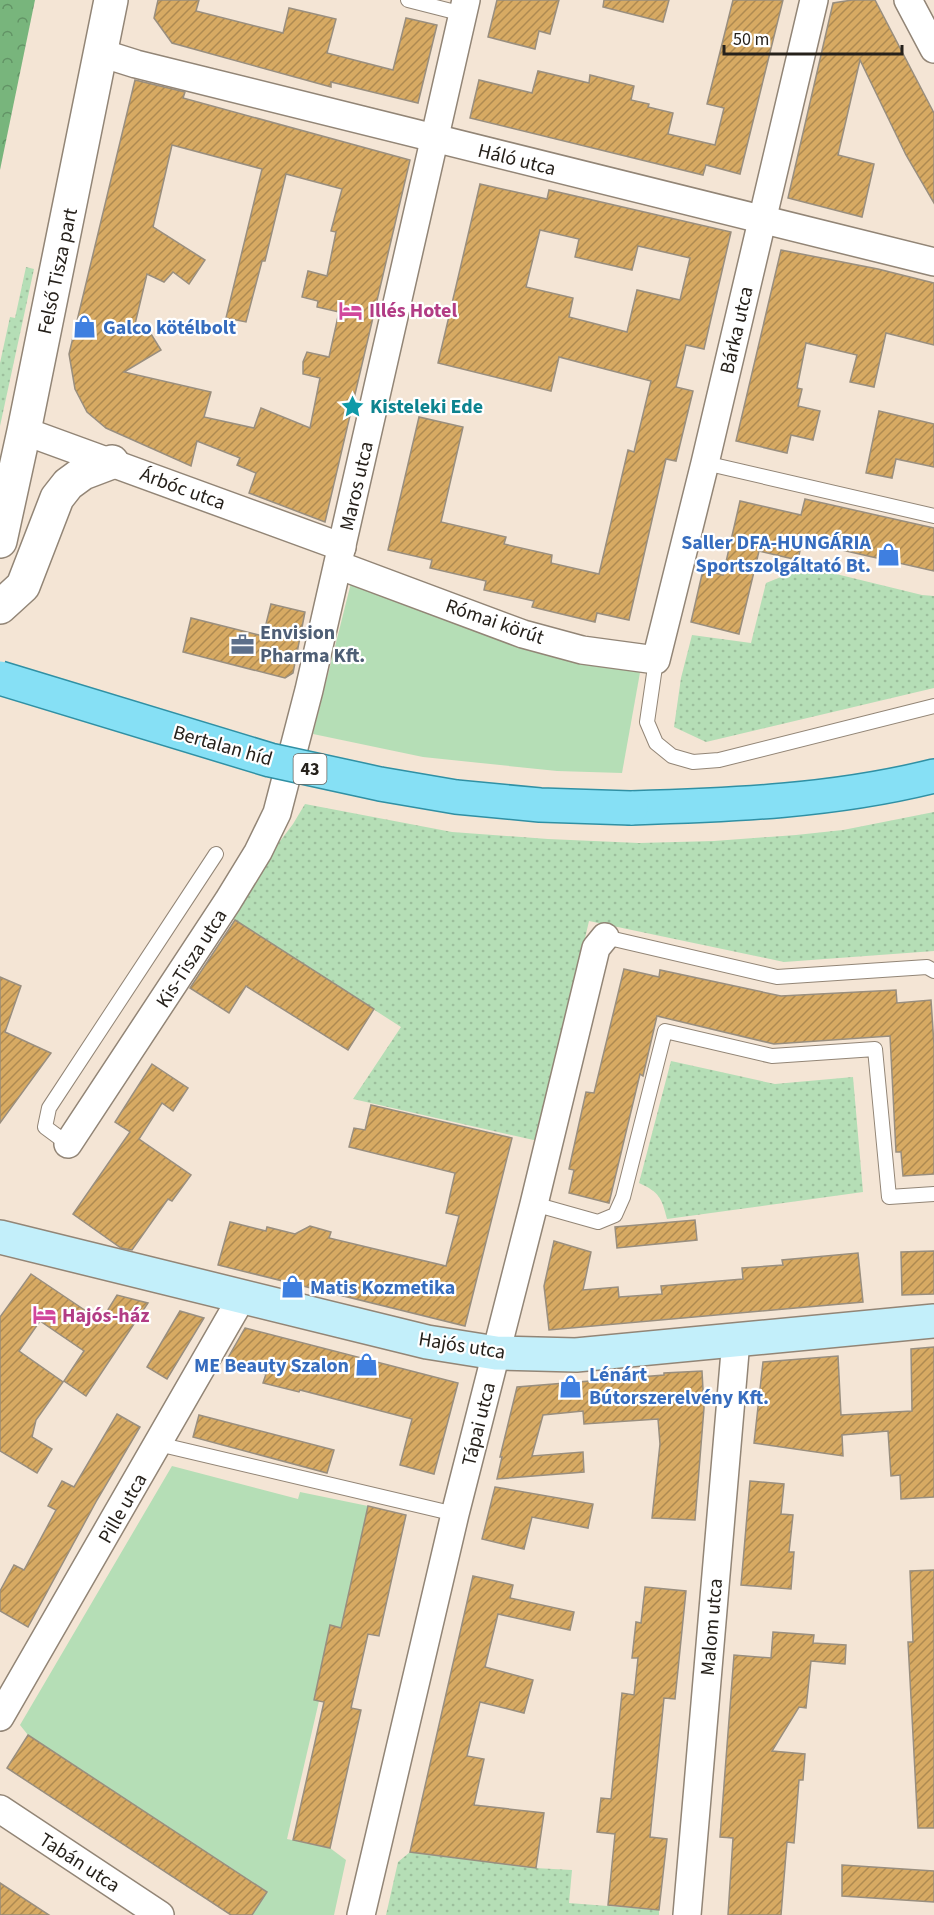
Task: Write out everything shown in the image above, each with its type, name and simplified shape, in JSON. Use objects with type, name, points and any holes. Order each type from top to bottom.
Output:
[{"type":"main road","name":"Bertalan híd","points":[[0,678],[270,760],[380,784],[456,797],[540,805],[631,808],[713,806],[783,801],[904,783],[934,776]]},
{"type":"main road","name":"Hajós utca","points":[[0,1238],[426,1342],[495,1353],[576,1355],[934,1321]]},
{"type":"street","name":"Felső Tisza part","points":[[0,541],[111,0]]},
{"type":"street","name":"Bárka utca","points":[[656,660],[814,0]]},
{"type":"street","points":[[908,0],[934,49]]},
{"type":"street","name":"Maros utca","points":[[292,760],[464,7]]},
{"type":"street","name":"Háló utca","points":[[101,53],[136,64],[934,262]]},
{"type":"street","name":"Árbóc utca","points":[[24,431],[111,462],[340,556]]},
{"type":"street","points":[[0,607],[22,586],[57,498],[68,484],[83,473],[111,462]]},
{"type":"street","name":"Római körút","points":[[340,556],[523,634],[582,650],[656,660]]},
{"type":"street","name":"Kis-Tisza utca","points":[[68,1144],[258,852],[277,813],[292,760]]},
{"type":"street","name":"Tápai utca","points":[[361,1915],[455,1514],[596,948],[605,938]]},
{"type":"street","name":"Pille utca","points":[[0,1717],[242,1297]]},
{"type":"street","name":"Malom utca","points":[[687,1915],[736,1340]]},
{"type":"street","name":"Tabán utca","points":[[0,1809],[160,1915]]},
{"type":"lane","points":[[408,0],[464,7]]},
{"type":"lane","points":[[705,463],[934,516]]},
{"type":"lane","points":[[656,660],[647,722],[656,743],[672,756],[693,762],[719,760],[934,706]]},
{"type":"lane","points":[[68,1144],[45,1127],[49,1108],[216,854]]},
{"type":"lane","points":[[605,938],[777,977],[927,967],[934,971]]},
{"type":"lane","points":[[534,1204],[598,1222],[615,1215],[623,1197],[665,1031],[772,1056],[875,1049],[889,1197],[934,1194]]},
{"type":"lane","points":[[158,1444],[455,1514]]},
{"type":"green space","points":[[0,0],[35,0],[0,170]]},
{"type":"green space","points":[[26,267],[34,269],[0,426],[0,363],[10,317],[15,318]]},
{"type":"green space","points":[[796,571],[832,573],[934,596],[934,688],[706,742],[674,727],[681,678],[692,635],[751,643],[766,583]]},
{"type":"green space","points":[[352,579],[641,667],[622,773],[557,771],[423,757],[313,734]]},
{"type":"green space","points":[[305,804],[452,832],[639,843],[714,841],[796,835],[843,830],[934,812],[934,951],[784,962],[589,921],[538,1141],[353,1099],[401,1027],[225,914],[293,824]]},
{"type":"green space","points":[[671,1061],[775,1084],[853,1077],[863,1192],[667,1219],[659,1196],[639,1183]]},
{"type":"green space","points":[[172,1466],[298,1499],[300,1492],[368,1506],[341,1628],[330,1626],[314,1699],[319,1701],[287,1839],[330,1848],[346,1860],[334,1915],[252,1915],[267,1892],[28,1735],[20,1725]]},
{"type":"green space","points":[[410,1852],[535,1868],[572,1870],[569,1903],[659,1910],[659,1915],[386,1915],[398,1862]]},
{"type":"building","points":[[158,0],[199,0],[196,11],[283,33],[289,8],[336,19],[327,53],[393,70],[406,18],[437,25],[418,103],[331,82],[331,87],[172,43],[154,18]]},
{"type":"building","points":[[497,0],[559,0],[550,34],[539,31],[535,49],[488,37]]},
{"type":"building","points":[[604,0],[669,0],[663,22],[603,7]]},
{"type":"building","points":[[733,0],[783,0],[740,174],[706,165],[703,175],[470,118],[479,80],[532,93],[538,71],[589,83],[590,75],[634,86],[631,100],[673,113],[668,134],[715,145],[724,108],[707,104]]},
{"type":"building","points":[[875,0],[934,113],[934,203],[906,155],[860,60],[838,155],[874,164],[862,217],[788,198],[833,3]]},
{"type":"building","points":[[135,80],[185,92],[183,98],[410,160],[325,522],[249,493],[256,473],[237,465],[240,458],[197,441],[191,466],[106,428],[87,412],[75,389],[69,354]],"holes":[[[172,145],[262,169],[226,318],[246,322],[262,261],[265,261],[286,174],[342,189],[331,231],[336,232],[327,276],[308,271],[302,297],[318,301],[317,307],[339,312],[329,357],[307,352],[303,362],[303,374],[320,378],[310,428],[261,408],[254,428],[204,417],[211,392],[124,372],[161,350],[146,326],[135,324],[147,274],[164,282],[173,272],[189,284],[205,260],[153,227]]]},
{"type":"building","points":[[480,184],[547,199],[549,190],[731,232],[704,349],[686,345],[676,387],[693,391],[676,461],[666,459],[629,620],[597,613],[595,622],[532,607],[534,601],[484,590],[486,581],[430,568],[432,560],[388,550],[419,417],[463,427],[441,522],[506,537],[504,544],[552,555],[551,563],[599,574],[628,450],[634,452],[651,381],[559,357],[551,391],[438,363]],"holes":[[[540,230],[579,239],[575,257],[632,270],[638,246],[690,258],[680,300],[637,290],[627,332],[569,317],[573,298],[526,287]]]},
{"type":"building","points":[[781,250],[878,269],[934,283],[934,345],[886,333],[874,387],[850,382],[857,355],[806,343],[797,388],[802,389],[798,406],[820,411],[813,440],[791,435],[787,453],[736,441]]},
{"type":"building","points":[[879,411],[934,424],[934,467],[896,459],[892,478],[866,473]]},
{"type":"building","points":[[805,499],[934,528],[934,571],[802,541],[798,560],[759,551],[739,634],[691,622],[703,570],[723,575],[740,501],[801,515]]},
{"type":"building","name":"Envision Pharma Kft.","points":[[271,604],[305,612],[293,673],[285,678],[183,652],[191,618],[263,636]]},
{"type":"building","points":[[235,920],[374,1009],[348,1050],[246,986],[229,1013],[190,988]]},
{"type":"building","points":[[624,969],[659,977],[660,970],[781,996],[896,990],[897,1003],[931,1000],[934,1045],[934,1174],[903,1176],[901,1152],[896,1152],[890,1036],[774,1044],[657,1016],[643,1076],[640,1074],[609,1203],[569,1193],[574,1170],[569,1169],[586,1092],[594,1093]]},
{"type":"building","points":[[0,977],[21,986],[5,1032],[51,1053],[0,1123]]},
{"type":"building","points":[[152,1064],[188,1088],[173,1111],[162,1103],[139,1139],[191,1175],[172,1201],[168,1199],[132,1250],[121,1248],[73,1214],[130,1132],[115,1122]]},
{"type":"building","points":[[371,1105],[512,1138],[465,1326],[218,1265],[230,1222],[266,1231],[267,1227],[295,1234],[310,1226],[331,1232],[329,1238],[446,1266],[459,1216],[446,1213],[455,1173],[349,1147],[354,1128],[365,1130]]},
{"type":"building","points":[[695,1220],[697,1240],[617,1248],[615,1227]]},
{"type":"building","points":[[554,1241],[591,1252],[583,1290],[618,1287],[619,1297],[662,1294],[661,1286],[743,1279],[742,1268],[783,1265],[782,1260],[858,1253],[863,1302],[549,1330],[544,1286]]},
{"type":"building","points":[[934,1251],[934,1294],[902,1295],[901,1252]]},
{"type":"building","points":[[31,1274],[101,1321],[117,1295],[148,1303],[86,1396],[64,1381],[84,1351],[40,1321],[19,1351],[63,1382],[36,1420],[32,1437],[52,1449],[37,1473],[0,1451],[0,1317]]},
{"type":"building","points":[[180,1311],[204,1318],[167,1379],[147,1367]]},
{"type":"building","points":[[245,1328],[458,1383],[434,1474],[400,1465],[412,1419],[300,1390],[299,1392],[263,1383],[266,1374],[225,1363]]},
{"type":"building","points":[[934,1347],[934,1497],[901,1499],[900,1475],[891,1476],[888,1431],[842,1435],[843,1456],[754,1443],[763,1362],[838,1356],[841,1415],[912,1411],[911,1349]]},
{"type":"building","points":[[702,1371],[704,1408],[695,1520],[652,1518],[660,1444],[658,1419],[584,1424],[583,1411],[543,1415],[532,1456],[583,1452],[584,1472],[497,1479],[517,1387]]},
{"type":"building","points":[[117,1414],[140,1427],[97,1500],[28,1627],[0,1611],[0,1591],[14,1565],[24,1570],[56,1510],[48,1506],[62,1481],[74,1487]]},
{"type":"building","points":[[199,1415],[334,1450],[327,1473],[193,1437]]},
{"type":"building","points":[[750,1481],[784,1484],[781,1514],[793,1515],[789,1552],[794,1552],[791,1589],[741,1585]]},
{"type":"building","points":[[495,1487],[593,1504],[588,1528],[532,1517],[524,1549],[482,1539]]},
{"type":"building","points":[[368,1506],[406,1515],[379,1636],[368,1634],[351,1708],[361,1710],[330,1848],[293,1840],[324,1702],[314,1700],[330,1625],[341,1628]]},
{"type":"building","points":[[934,1570],[934,1828],[918,1828],[908,1642],[913,1642],[910,1571]]},
{"type":"building","points":[[473,1576],[513,1585],[510,1598],[574,1612],[570,1630],[498,1614],[485,1667],[533,1680],[524,1713],[480,1702],[467,1756],[484,1759],[474,1805],[544,1813],[536,1868],[410,1852]]},
{"type":"building","points":[[645,1587],[686,1591],[675,1699],[664,1698],[650,1837],[667,1839],[659,1910],[608,1905],[615,1834],[597,1832],[601,1798],[611,1799],[622,1693],[634,1695],[638,1658],[632,1658],[636,1622],[641,1623]]},
{"type":"building","points":[[773,1632],[814,1635],[813,1643],[846,1645],[845,1664],[811,1661],[806,1708],[799,1707],[772,1751],[805,1754],[803,1780],[799,1780],[794,1843],[787,1842],[781,1915],[728,1915],[733,1838],[720,1837],[734,1655],[771,1658]]},
{"type":"building","points":[[28,1735],[267,1892],[252,1915],[231,1915],[7,1768]]},
{"type":"building","points":[[842,1865],[934,1871],[934,1902],[842,1896]]},
{"type":"building","points":[[0,1883],[49,1915],[0,1915]]},
{"type":"place","name":"Illés Hotel","points":[[351,310]]},
{"type":"place","name":"Galco kötélbolt","points":[[85,327]]},
{"type":"place","name":"Kisteleki Ede","points":[[352,406]]},
{"type":"place","name":"Saller DFA-HUNGÁRIA Sportszolgáltató Bt.","points":[[889,554]]},
{"type":"place","name":"Envision Pharma Kft.","points":[[242,644]]},
{"type":"place","name":"Matis Kozmetika","points":[[292,1287]]},
{"type":"place","name":"Hajós-ház","points":[[44,1315]]},
{"type":"place","name":"ME Beauty Szalon","points":[[367,1365]]},
{"type":"place","name":"Lénárt Bútorszerelvény Kft.","points":[[571,1386]]}]
